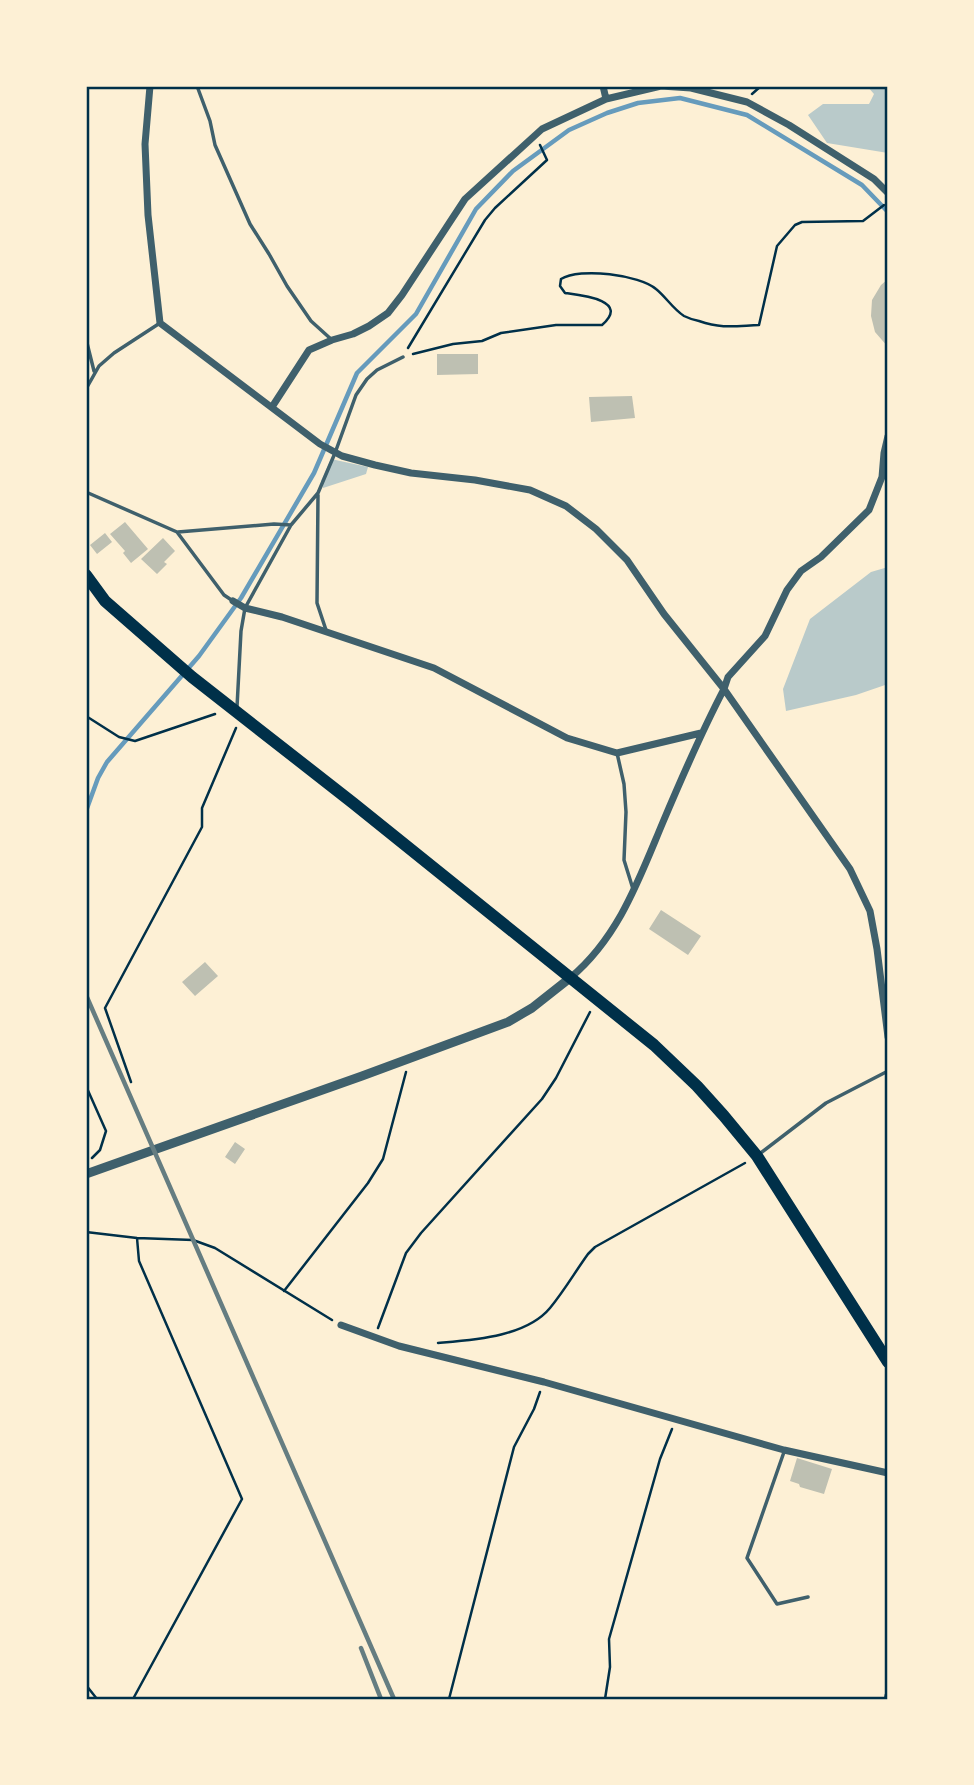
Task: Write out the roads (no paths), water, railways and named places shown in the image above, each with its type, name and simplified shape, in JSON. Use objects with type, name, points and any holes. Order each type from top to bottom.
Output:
[{"type":"main road","points":[[86,575],[105,601],[192,677],[654,1045],[697,1086],[757,1156],[888,1362]]},
{"type":"street","points":[[150,86],[145,144],[148,215],[160,323],[335,453],[411,472],[530,490],[566,506],[596,529],[627,560],[664,614],[724,689],[850,869],[870,911],[888,1037]]},
{"type":"street","points":[[603,86],[606,99]]},
{"type":"street","points":[[272,407],[309,350],[353,334],[388,313],[466,200],[542,129],[606,99],[661,86],[691,88],[747,102],[789,125],[874,179],[888,193]]},
{"type":"street","points":[[86,1174],[508,1022],[532,1007],[587,964],[612,931],[634,892],[701,733],[728,677],[765,636],[787,590],[801,571],[821,557],[869,510],[882,477],[888,436]]},
{"type":"street","points":[[233,601],[244,607],[434,668],[567,738],[617,753],[701,733]]},
{"type":"street","points":[[341,1325],[399,1346],[544,1382],[784,1450],[888,1473]]},
{"type":"lane","points":[[197,86],[210,121],[215,145],[250,224],[311,321],[332,340]]},
{"type":"lane","points":[[86,389],[99,366],[160,323]]},
{"type":"lane","points":[[86,339],[95,373]]},
{"type":"lane","points":[[237,712],[244,607],[291,526],[318,493],[356,395],[377,370],[403,358]]},
{"type":"lane","points":[[86,492],[177,532],[274,524],[291,526]]},
{"type":"lane","points":[[318,493],[317,603],[327,632]]},
{"type":"lane","points":[[177,532],[224,595],[233,601]]},
{"type":"lane","points":[[617,753],[624,784],[626,812],[624,860],[634,892]]},
{"type":"lane","points":[[757,1156],[826,1103],[888,1071]]},
{"type":"lane","points":[[784,1450],[747,1558],[778,1604],[808,1597]]},
{"type":"waterway","points":[[86,811],[107,762],[199,656],[241,598],[314,473],[357,373],[416,314],[476,209],[513,171],[569,130],[607,113],[638,103],[680,98],[747,115],[862,185],[888,212]]},
{"type":"railway","points":[[86,995],[394,1699]]},
{"type":"railway","points":[[361,1648],[381,1699]]}]
